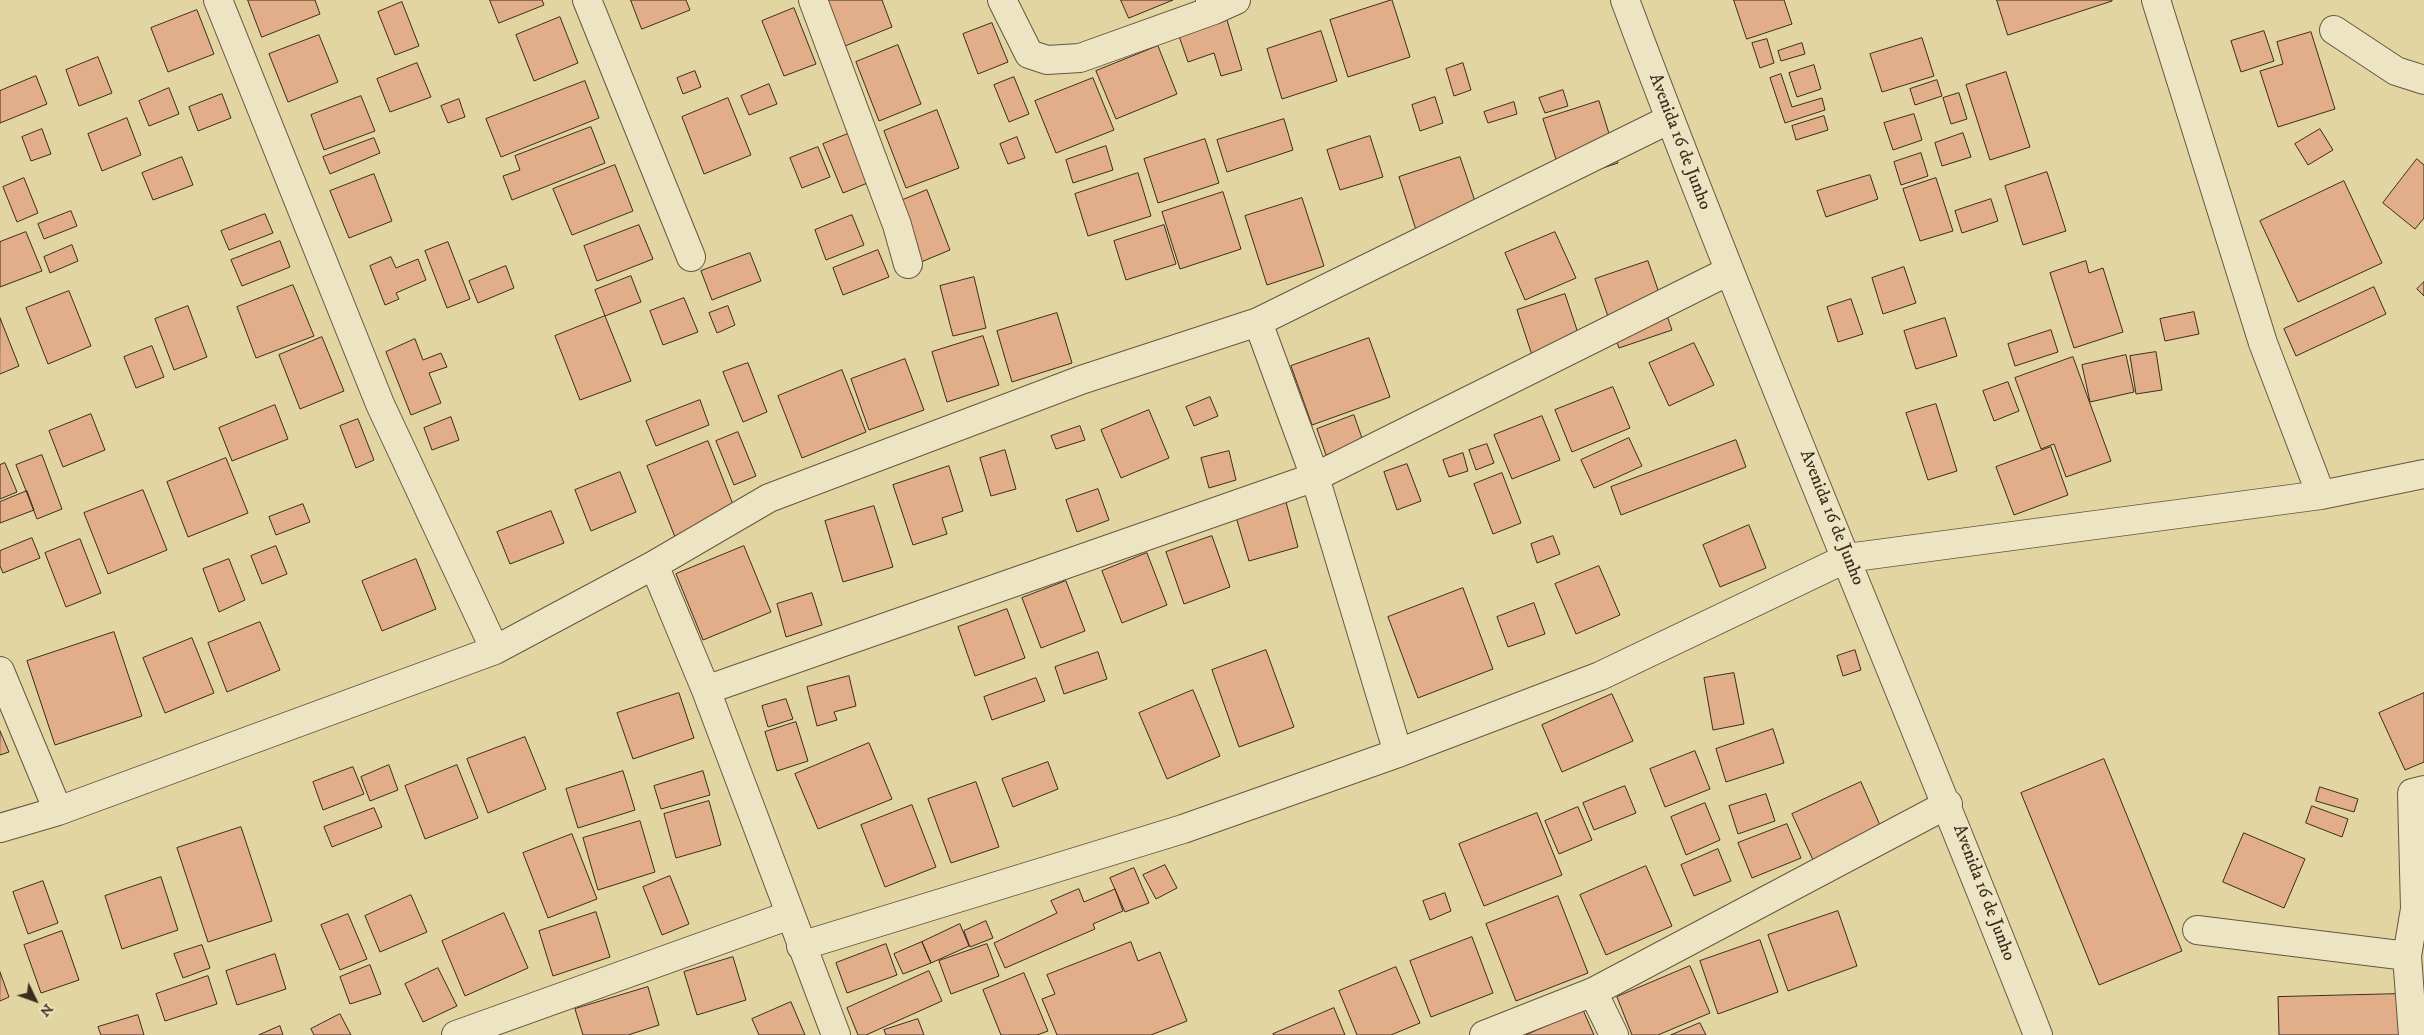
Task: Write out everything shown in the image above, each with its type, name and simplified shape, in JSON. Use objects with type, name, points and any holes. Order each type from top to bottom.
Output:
[{"type":"street","points":[[218,0],[380,404],[495,650]]},
{"type":"street","points":[[587,0],[691,257]]},
{"type":"street","points":[[813,0],[897,225],[908,264]]},
{"type":"street","points":[[1002,0],[1029,54],[1047,60],[1080,58],[1220,3]]},
{"type":"street","name":"Avenida 16 de Junho","points":[[1626,0],[1729,271],[1948,804],[2038,1035]]},
{"type":"street","points":[[2156,0],[2263,343],[2321,494]]},
{"type":"street","points":[[2334,30],[2396,71],[2424,80]]},
{"type":"street","points":[[0,828],[58,810],[495,650],[654,565],[770,498],[1081,380],[1258,322],[1670,119]]},
{"type":"street","points":[[706,690],[1315,476],[1729,271]]},
{"type":"street","points":[[1258,322],[1315,476],[1398,753]]},
{"type":"street","points":[[801,946],[1183,829],[1398,753],[1600,676],[1847,558],[2321,494],[2424,474]]},
{"type":"street","points":[[654,565],[706,690],[836,1035]]},
{"type":"street","points":[[0,671],[58,810]]},
{"type":"street","points":[[2414,1035],[2407,956],[2420,908],[2412,793],[2424,790]]},
{"type":"street","points":[[1484,1035],[1593,992],[1948,804]]},
{"type":"street","points":[[456,1035],[790,915]]},
{"type":"street","points":[[2197,930],[2407,956]]},
{"type":"street","points":[[1593,992],[1614,1035]]},
{"type":"building","points":[[248,0],[315,0],[320,14],[262,37]]},
{"type":"building","points":[[490,0],[542,0],[544,5],[499,23]]},
{"type":"building","points":[[631,0],[686,0],[690,10],[642,29]]},
{"type":"building","points":[[827,0],[882,0],[892,27],[845,46]]},
{"type":"building","points":[[1121,0],[1173,0],[1129,18]]},
{"type":"building","points":[[1392,0],[1410,57],[1348,77],[1330,20]]},
{"type":"building","points":[[1734,0],[1784,0],[1792,24],[1747,39]]},
{"type":"building","points":[[1997,0],[2112,0],[2112,1],[2008,35]]},
{"type":"building","points":[[402,2],[419,46],[395,55],[378,12]]},
{"type":"building","points":[[794,8],[816,64],[784,76],[762,21]]},
{"type":"building","points":[[197,10],[214,54],[168,72],[151,28]]},
{"type":"building","points":[[560,17],[578,63],[534,81],[516,35]]},
{"type":"building","points":[[1227,20],[1242,70],[1221,76],[1214,53],[1188,62],[1179,36]]},
{"type":"building","points":[[992,23],[1008,62],[978,74],[963,34]]},
{"type":"building","points":[[1321,31],[1337,81],[1282,99],[1267,49]]},
{"type":"building","points":[[2264,31],[2274,61],[2241,72],[2231,41]]},
{"type":"building","points":[[2311,32],[2335,109],[2278,127],[2260,71],[2283,64],[2277,42]]},
{"type":"building","points":[[319,35],[338,82],[288,102],[269,54]]},
{"type":"building","points":[[1922,38],[1934,76],[1882,92],[1870,54]]},
{"type":"building","points":[[1767,39],[1774,63],[1760,68],[1752,43]]},
{"type":"building","points":[[1802,43],[1805,54],[1781,61],[1778,51]]},
{"type":"building","points":[[898,45],[921,104],[879,121],[856,62]]},
{"type":"building","points":[[1158,46],[1177,94],[1116,119],[1096,71]]},
{"type":"building","points":[[98,57],[112,93],[79,106],[66,70]]},
{"type":"building","points":[[417,63],[431,97],[390,112],[377,79]]},
{"type":"building","points":[[1463,63],[1471,90],[1454,96],[1446,69]]},
{"type":"building","points":[[1814,65],[1821,89],[1797,97],[1789,73]]},
{"type":"building","points":[[695,71],[701,87],[683,94],[677,78]]},
{"type":"building","points":[[2006,72],[2030,147],[1990,160],[1966,85]]},
{"type":"building","points":[[1781,74],[1792,107],[1822,98],[1825,110],[1785,123],[1770,78]]},
{"type":"building","points":[[36,76],[47,104],[0,123],[0,91]]},
{"type":"building","points":[[1014,77],[1029,114],[1009,122],[994,85]]},
{"type":"building","points":[[1093,78],[1114,130],[1056,153],[1035,101]]},
{"type":"building","points":[[1937,80],[1942,96],[1915,105],[1910,89]]},
{"type":"building","points":[[585,81],[599,118],[501,157],[486,119]]},
{"type":"building","points":[[769,84],[777,104],[749,115],[741,96]]},
{"type":"building","points":[[169,88],[179,114],[149,126],[139,101]]},
{"type":"building","points":[[1563,90],[1568,106],[1545,113],[1539,98]]},
{"type":"building","points":[[1959,93],[1967,119],[1951,124],[1943,98]]},
{"type":"building","points":[[222,94],[231,118],[198,131],[189,107]]},
{"type":"building","points":[[361,96],[375,131],[324,150],[311,115]]},
{"type":"building","points":[[1435,97],[1443,123],[1420,131],[1412,105]]},
{"type":"building","points":[[728,98],[751,155],[704,174],[682,117]]},
{"type":"building","points":[[459,99],[465,117],[448,123],[441,106]]},
{"type":"building","points":[[1599,101],[1618,163],[1563,181],[1543,119]]},
{"type":"building","points":[[1514,102],[1517,114],[1488,123],[1484,112]]},
{"type":"building","points":[[937,110],[959,168],[906,188],[884,131]]},
{"type":"building","points":[[1914,114],[1922,140],[1893,150],[1884,123]]},
{"type":"building","points":[[1824,116],[1828,130],[1796,140],[1792,126]]},
{"type":"building","points":[[127,118],[141,155],[102,171],[88,134]]},
{"type":"building","points":[[1284,119],[1293,150],[1227,172],[1217,140]]},
{"type":"building","points":[[591,127],[605,163],[512,200],[503,176],[520,170],[515,156]]},
{"type":"building","points":[[42,129],[51,154],[31,161],[22,137]]},
{"type":"building","points":[[2320,129],[2333,150],[2308,165],[2295,144]]},
{"type":"building","points":[[850,133],[870,182],[843,193],[823,144]]},
{"type":"building","points":[[1963,133],[1971,157],[1942,166],[1935,143]]},
{"type":"building","points":[[1370,136],[1383,177],[1340,190],[1327,150]]},
{"type":"building","points":[[1017,137],[1025,158],[1008,164],[1000,144]]},
{"type":"building","points":[[374,138],[380,153],[330,174],[323,157]]},
{"type":"building","points":[[1205,139],[1219,183],[1158,203],[1144,159]]},
{"type":"building","points":[[1106,146],[1113,170],[1073,183],[1066,160]]},
{"type":"building","points":[[818,147],[830,177],[802,188],[790,158]]},
{"type":"building","points":[[1921,153],[1928,176],[1901,185],[1894,162]]},
{"type":"building","points":[[182,157],[193,185],[153,200],[142,173]]},
{"type":"building","points":[[1460,157],[1479,213],[1417,233],[1399,177]]},
{"type":"building","points":[[2417,159],[2424,165],[2424,218],[2415,229],[2383,203]]},
{"type":"building","points":[[615,165],[633,211],[572,235],[553,189]]},
{"type":"building","points":[[2047,172],[2066,231],[2023,245],[2005,186]]},
{"type":"building","points":[[1138,173],[1151,216],[1088,236],[1075,194]]},
{"type":"building","points":[[374,174],[392,221],[349,238],[330,191]]},
{"type":"building","points":[[1870,175],[1878,199],[1826,217],[1817,191]]},
{"type":"building","points":[[24,178],[38,213],[17,222],[3,187]]},
{"type":"building","points":[[1936,178],[1953,231],[1920,241],[1903,189]]},
{"type":"building","points":[[2344,181],[2382,263],[2298,302],[2260,221]]},
{"type":"building","points":[[927,190],[950,250],[921,262],[898,202]]},
{"type":"building","points":[[1223,192],[1241,249],[1180,269],[1162,212]]},
{"type":"building","points":[[1302,198],[1324,266],[1267,285],[1245,216]]},
{"type":"building","points":[[1991,199],[1998,221],[1962,233],[1955,211]]},
{"type":"building","points":[[71,211],[77,226],[44,239],[38,224]]},
{"type":"building","points":[[265,214],[273,233],[229,250],[221,231]]},
{"type":"building","points":[[852,215],[864,245],[826,260],[815,230]]},
{"type":"building","points":[[639,225],[653,259],[597,281],[584,246]]},
{"type":"building","points":[[1164,225],[1176,264],[1126,280],[1114,241]]},
{"type":"building","points":[[26,232],[42,271],[0,287],[0,242]]},
{"type":"building","points":[[1555,232],[1576,278],[1525,300],[1505,253]]},
{"type":"building","points":[[280,241],[290,267],[242,286],[231,260]]},
{"type":"building","points":[[448,242],[470,299],[447,308],[425,251]]},
{"type":"building","points":[[72,245],[78,261],[50,273],[44,257]]},
{"type":"building","points":[[878,250],[889,277],[843,295],[833,268]]},
{"type":"building","points":[[750,253],[761,281],[712,300],[701,271]]},
{"type":"building","points":[[391,257],[396,268],[418,259],[426,280],[396,293],[399,299],[385,305],[370,266]]},
{"type":"building","points":[[1648,261],[1672,330],[1619,348],[1595,279]]},
{"type":"building","points":[[2086,261],[2089,273],[2103,268],[2123,332],[2074,348],[2050,273]]},
{"type":"building","points":[[506,266],[514,288],[478,303],[469,281]]},
{"type":"building","points":[[1904,267],[1916,303],[1883,314],[1872,278]]},
{"type":"building","points":[[631,276],[641,302],[605,316],[595,290]]},
{"type":"building","points":[[974,277],[986,328],[953,336],[940,286]]},
{"type":"building","points":[[2424,282],[2424,296],[2417,289]]},
{"type":"building","points":[[293,285],[314,336],[256,358],[237,307]]},
{"type":"building","points":[[2374,287],[2386,314],[2296,356],[2284,329]]},
{"type":"building","points":[[69,291],[91,346],[48,364],[26,308]]},
{"type":"building","points":[[1565,294],[1580,339],[1532,355],[1517,310]]},
{"type":"building","points":[[684,298],[698,332],[663,345],[650,311]]},
{"type":"building","points":[[1851,299],[1863,334],[1838,342],[1827,307]]},
{"type":"building","points":[[188,306],[207,357],[174,370],[155,319]]},
{"type":"building","points":[[728,306],[735,325],[717,333],[709,313]]},
{"type":"building","points":[[2194,312],[2199,334],[2165,341],[2160,319]]},
{"type":"building","points":[[1057,313],[1072,363],[1012,382],[997,331]]},
{"type":"building","points":[[605,316],[631,381],[580,400],[555,336]]},
{"type":"building","points":[[0,318],[19,366],[0,374]]},
{"type":"building","points":[[1945,318],[1957,356],[1916,369],[1904,331]]},
{"type":"building","points":[[2051,330],[2058,352],[2015,366],[2008,344]]},
{"type":"building","points":[[983,336],[999,385],[947,402],[932,352]]},
{"type":"building","points":[[322,337],[344,391],[300,409],[279,355]]},
{"type":"building","points":[[1369,338],[1390,397],[1312,425],[1291,366]]},
{"type":"building","points":[[415,339],[423,360],[441,353],[447,367],[429,373],[441,403],[411,415],[386,352]]},
{"type":"building","points":[[1694,343],[1714,385],[1669,406],[1649,363]]},
{"type":"building","points":[[152,346],[164,377],[136,388],[124,357]]},
{"type":"building","points":[[2156,352],[2162,390],[2136,394],[2130,356]]},
{"type":"building","points":[[2126,355],[2134,392],[2090,402],[2082,365]]},
{"type":"building","points":[[2073,357],[2111,461],[2066,477],[2054,444],[2041,449],[2015,378]]},
{"type":"building","points":[[905,359],[924,410],[869,430],[851,379]]},
{"type":"building","points":[[748,363],[767,412],[743,422],[723,372]]},
{"type":"building","points":[[842,370],[866,432],[802,458],[778,396]]},
{"type":"building","points":[[2008,382],[2019,411],[1994,421],[1983,391]]},
{"type":"building","points":[[1613,387],[1630,428],[1572,452],[1555,410]]},
{"type":"building","points":[[1210,397],[1218,416],[1194,426],[1186,407]]},
{"type":"building","points":[[700,400],[709,425],[656,446],[646,421]]},
{"type":"building","points":[[1936,404],[1957,471],[1928,480],[1906,413]]},
{"type":"building","points":[[275,405],[288,439],[232,461],[219,428]]},
{"type":"building","points":[[1149,410],[1169,458],[1121,478],[1101,430]]},
{"type":"building","points":[[91,414],[105,450],[63,467],[49,431]]},
{"type":"building","points":[[1354,415],[1363,441],[1326,455],[1317,429]]},
{"type":"building","points":[[1542,416],[1560,460],[1512,479],[1494,435]]},
{"type":"building","points":[[451,417],[459,440],[432,450],[424,428]]},
{"type":"building","points":[[358,419],[374,460],[356,468],[340,426]]},
{"type":"building","points":[[1080,426],[1085,440],[1056,449],[1051,436]]},
{"type":"building","points":[[738,432],[756,476],[734,485],[716,441]]},
{"type":"building","points":[[1629,438],[1642,466],[1594,488],[1581,460]]},
{"type":"building","points":[[1736,440],[1746,467],[1621,515],[1611,487]]},
{"type":"building","points":[[708,441],[736,512],[675,537],[647,466]]},
{"type":"building","points":[[1487,444],[1494,463],[1476,470],[1469,450]]},
{"type":"building","points":[[2051,447],[2068,495],[2014,515],[1996,467]]},
{"type":"building","points":[[1005,450],[1016,489],[991,496],[980,458]]},
{"type":"building","points":[[1229,451],[1236,480],[1209,488],[1201,458]]},
{"type":"building","points":[[1463,453],[1468,471],[1449,477],[1443,460]]},
{"type":"building","points":[[42,455],[62,509],[37,519],[16,465]]},
{"type":"building","points":[[226,458],[248,513],[188,537],[167,482]]},
{"type":"building","points":[[5,463],[17,492],[0,499],[0,465]]},
{"type":"building","points":[[1407,464],[1421,501],[1397,510],[1384,472]]},
{"type":"building","points":[[949,466],[963,511],[942,518],[947,534],[913,545],[893,485]]},
{"type":"building","points":[[620,472],[636,512],[591,531],[575,490]]},
{"type":"building","points":[[1502,473],[1521,523],[1493,534],[1474,484]]},
{"type":"building","points":[[1098,489],[1109,520],[1077,532],[1066,500]]},
{"type":"building","points":[[143,490],[167,550],[108,574],[84,513]]},
{"type":"building","points":[[27,491],[34,510],[0,523],[0,502]]},
{"type":"building","points":[[1286,502],[1298,547],[1249,561],[1236,517]]},
{"type":"building","points":[[303,504],[310,522],[276,535],[269,517]]},
{"type":"building","points":[[874,506],[893,567],[843,582],[825,521]]},
{"type":"building","points":[[551,511],[564,543],[510,564],[497,532]]},
{"type":"building","points":[[1749,525],[1766,568],[1720,587],[1703,545]]},
{"type":"building","points":[[1212,536],[1230,587],[1184,604],[1166,552]]},
{"type":"building","points":[[1553,536],[1560,554],[1537,563],[1531,544]]},
{"type":"building","points":[[32,538],[40,558],[3,573],[0,566],[0,551]]},
{"type":"building","points":[[80,539],[101,593],[66,607],[45,553]]},
{"type":"building","points":[[276,546],[287,574],[262,584],[251,556]]},
{"type":"building","points":[[744,546],[771,612],[703,640],[676,574]]},
{"type":"building","points":[[1147,553],[1167,605],[1122,623],[1102,571]]},
{"type":"building","points":[[229,559],[245,600],[219,612],[203,569]]},
{"type":"building","points":[[416,559],[436,609],[382,631],[362,581]]},
{"type":"building","points":[[1599,566],[1620,615],[1576,634],[1555,584]]},
{"type":"building","points":[[1066,581],[1085,631],[1041,648],[1022,598]]},
{"type":"building","points":[[1463,588],[1493,669],[1418,698],[1388,617]]},
{"type":"building","points":[[812,593],[822,625],[786,637],[777,604]]},
{"type":"building","points":[[1534,603],[1545,634],[1508,647],[1497,617]]},
{"type":"building","points":[[1007,609],[1025,658],[975,676],[958,627]]},
{"type":"building","points":[[260,622],[280,670],[227,692],[208,643]]},
{"type":"building","points":[[114,632],[142,716],[55,745],[27,661]]},
{"type":"building","points":[[192,638],[214,693],[165,713],[143,658]]},
{"type":"building","points":[[1266,650],[1294,727],[1239,747],[1212,670]]},
{"type":"building","points":[[1855,650],[1861,670],[1843,676],[1837,656]]},
{"type":"building","points":[[1098,652],[1107,679],[1064,694],[1055,667]]},
{"type":"building","points":[[1734,673],[1744,724],[1713,730],[1704,678]]},
{"type":"building","points":[[849,676],[856,706],[834,712],[837,720],[817,726],[807,687]]},
{"type":"building","points":[[1036,678],[1045,701],[992,720],[984,697]]},
{"type":"building","points":[[1193,690],[1220,756],[1167,779],[1139,713]]},
{"type":"building","points":[[679,693],[694,738],[633,759],[617,713]]},
{"type":"building","points":[[2424,693],[2424,762],[2405,770],[2379,713]]},
{"type":"building","points":[[1612,694],[1633,741],[1562,772],[1542,725]]},
{"type":"building","points":[[786,699],[793,719],[768,727],[762,706]]},
{"type":"building","points":[[796,722],[808,761],[777,771],[765,732]]},
{"type":"building","points":[[1773,729],[1784,763],[1726,782],[1716,749]]},
{"type":"building","points":[[0,731],[9,752],[0,755]]},
{"type":"building","points":[[525,737],[546,789],[488,813],[467,759]]},
{"type":"building","points":[[869,743],[892,799],[818,829],[795,774]]},
{"type":"building","points":[[1695,751],[1710,789],[1665,807],[1650,769]]},
{"type":"building","points":[[2104,759],[2182,951],[2099,985],[2021,793]]},
{"type":"building","points":[[1048,762],[1058,789],[1013,807],[1002,779]]},
{"type":"building","points":[[389,765],[398,790],[370,801],[361,777]]},
{"type":"building","points":[[457,765],[478,818],[425,839],[405,786]]},
{"type":"building","points":[[353,767],[364,794],[323,810],[313,782]]},
{"type":"building","points":[[623,771],[635,810],[578,828],[566,789]]},
{"type":"building","points":[[703,771],[710,795],[661,809],[654,786]]},
{"type":"building","points":[[976,782],[999,847],[951,863],[928,799]]},
{"type":"building","points":[[1861,782],[1887,841],[1819,873],[1792,814]]},
{"type":"building","points":[[1625,786],[1636,813],[1594,830],[1583,803]]},
{"type":"building","points":[[2320,787],[2358,799],[2354,812],[2316,801]]},
{"type":"building","points":[[1766,794],[1775,821],[1738,834],[1729,806]]},
{"type":"building","points":[[709,801],[721,845],[676,858],[664,814]]},
{"type":"building","points":[[1705,803],[1720,840],[1686,855],[1671,817]]},
{"type":"building","points":[[912,805],[936,867],[885,887],[861,825]]},
{"type":"building","points":[[2312,806],[2348,819],[2342,837],[2306,823]]},
{"type":"building","points":[[1578,807],[1592,840],[1559,854],[1545,821]]},
{"type":"building","points":[[374,808],[382,827],[332,847],[324,827]]},
{"type":"building","points":[[1537,813],[1562,875],[1484,906],[1459,844]]},
{"type":"building","points":[[640,821],[655,872],[598,890],[583,838]]},
{"type":"building","points":[[1787,824],[1801,858],[1752,878],[1738,843]]},
{"type":"building","points":[[241,827],[272,921],[208,942],[177,848]]},
{"type":"building","points":[[2244,833],[2305,859],[2284,908],[2223,882]]},
{"type":"building","points":[[572,834],[597,899],[548,918],[523,853]]},
{"type":"building","points":[[1718,849],[1731,881],[1694,896],[1681,865]]},
{"type":"building","points":[[1165,865],[1177,888],[1156,899],[1143,875]]},
{"type":"building","points":[[1646,866],[1672,926],[1606,955],[1580,895]]},
{"type":"building","points":[[1134,868],[1149,903],[1125,912],[1110,878]]},
{"type":"building","points":[[670,876],[689,924],[662,935],[643,887]]},
{"type":"building","points":[[161,877],[178,930],[122,949],[105,896]]},
{"type":"building","points":[[43,881],[58,923],[28,934],[13,892]]},
{"type":"building","points":[[1079,889],[1084,902],[1115,889],[1123,911],[1093,924],[1095,929],[1005,968],[994,943],[1057,913],[1051,901]]},
{"type":"building","points":[[1445,893],[1451,911],[1430,920],[1423,901]]},
{"type":"building","points":[[411,895],[427,932],[380,952],[365,916]]},
{"type":"building","points":[[1558,896],[1588,973],[1516,1001],[1486,924]]},
{"type":"building","points":[[1838,911],[1857,966],[1788,991],[1768,935]]},
{"type":"building","points":[[596,912],[610,957],[553,976],[539,931]]},
{"type":"building","points":[[504,913],[528,968],[465,996],[442,941]]},
{"type":"building","points":[[348,914],[367,959],[340,970],[321,925]]},
{"type":"building","points":[[986,921],[993,938],[970,947],[964,931]]},
{"type":"building","points":[[960,924],[969,946],[931,963],[922,942]]},
{"type":"building","points":[[62,931],[79,980],[41,993],[24,945]]},
{"type":"building","points":[[1472,937],[1493,993],[1431,1017],[1410,961]]},
{"type":"building","points":[[1760,940],[1778,992],[1718,1014],[1700,961]]},
{"type":"building","points":[[922,942],[931,963],[903,974],[894,954]]},
{"type":"building","points":[[1131,942],[1138,961],[1160,952],[1187,1021],[1151,1035],[1057,1035],[1042,999],[1055,994],[1047,975]]},
{"type":"building","points":[[886,944],[897,975],[847,993],[836,963]]},
{"type":"building","points":[[987,944],[999,976],[951,994],[939,961]]},
{"type":"building","points":[[202,945],[210,968],[183,978],[174,954]]},
{"type":"building","points":[[275,954],[286,989],[237,1005],[226,971]]},
{"type":"building","points":[[733,957],[746,1000],[697,1015],[684,972]]},
{"type":"building","points":[[370,965],[381,994],[350,1004],[340,977]]},
{"type":"building","points":[[1690,966],[1710,1013],[1658,1035],[1632,1035],[1617,997]]},
{"type":"building","points":[[1396,967],[1420,1023],[1391,1035],[1357,1035],[1339,991]]},
{"type":"building","points":[[438,968],[457,1006],[423,1022],[405,984]]},
{"type":"building","points":[[929,971],[942,1001],[866,1035],[858,1035],[847,1008]]},
{"type":"building","points":[[0,972],[9,997],[0,1001]]},
{"type":"building","points":[[1024,973],[1048,1031],[1037,1035],[1001,1035],[983,990]]},
{"type":"building","points":[[208,976],[217,1004],[165,1021],[156,994]]},
{"type":"building","points":[[648,987],[659,1025],[628,1035],[583,1035],[575,1009]]},
{"type":"building","points":[[2399,994],[2401,1035],[2279,1035],[2278,997]]},
{"type":"building","points":[[791,1002],[805,1035],[759,1035],[752,1019]]},
{"type":"building","points":[[1334,1008],[1345,1035],[1273,1034]]},
{"type":"building","points":[[1583,1010],[1594,1035],[1526,1035]]},
{"type":"building","points":[[340,1014],[351,1035],[314,1035],[311,1029]]},
{"type":"building","points":[[138,1015],[144,1035],[101,1035],[98,1027]]},
{"type":"building","points":[[918,1019],[924,1035],[886,1035],[884,1030]]},
{"type":"building","points":[[1700,1023],[1706,1035],[1671,1035]]},
{"type":"building","points":[[280,1026],[283,1035],[259,1035]]}]
